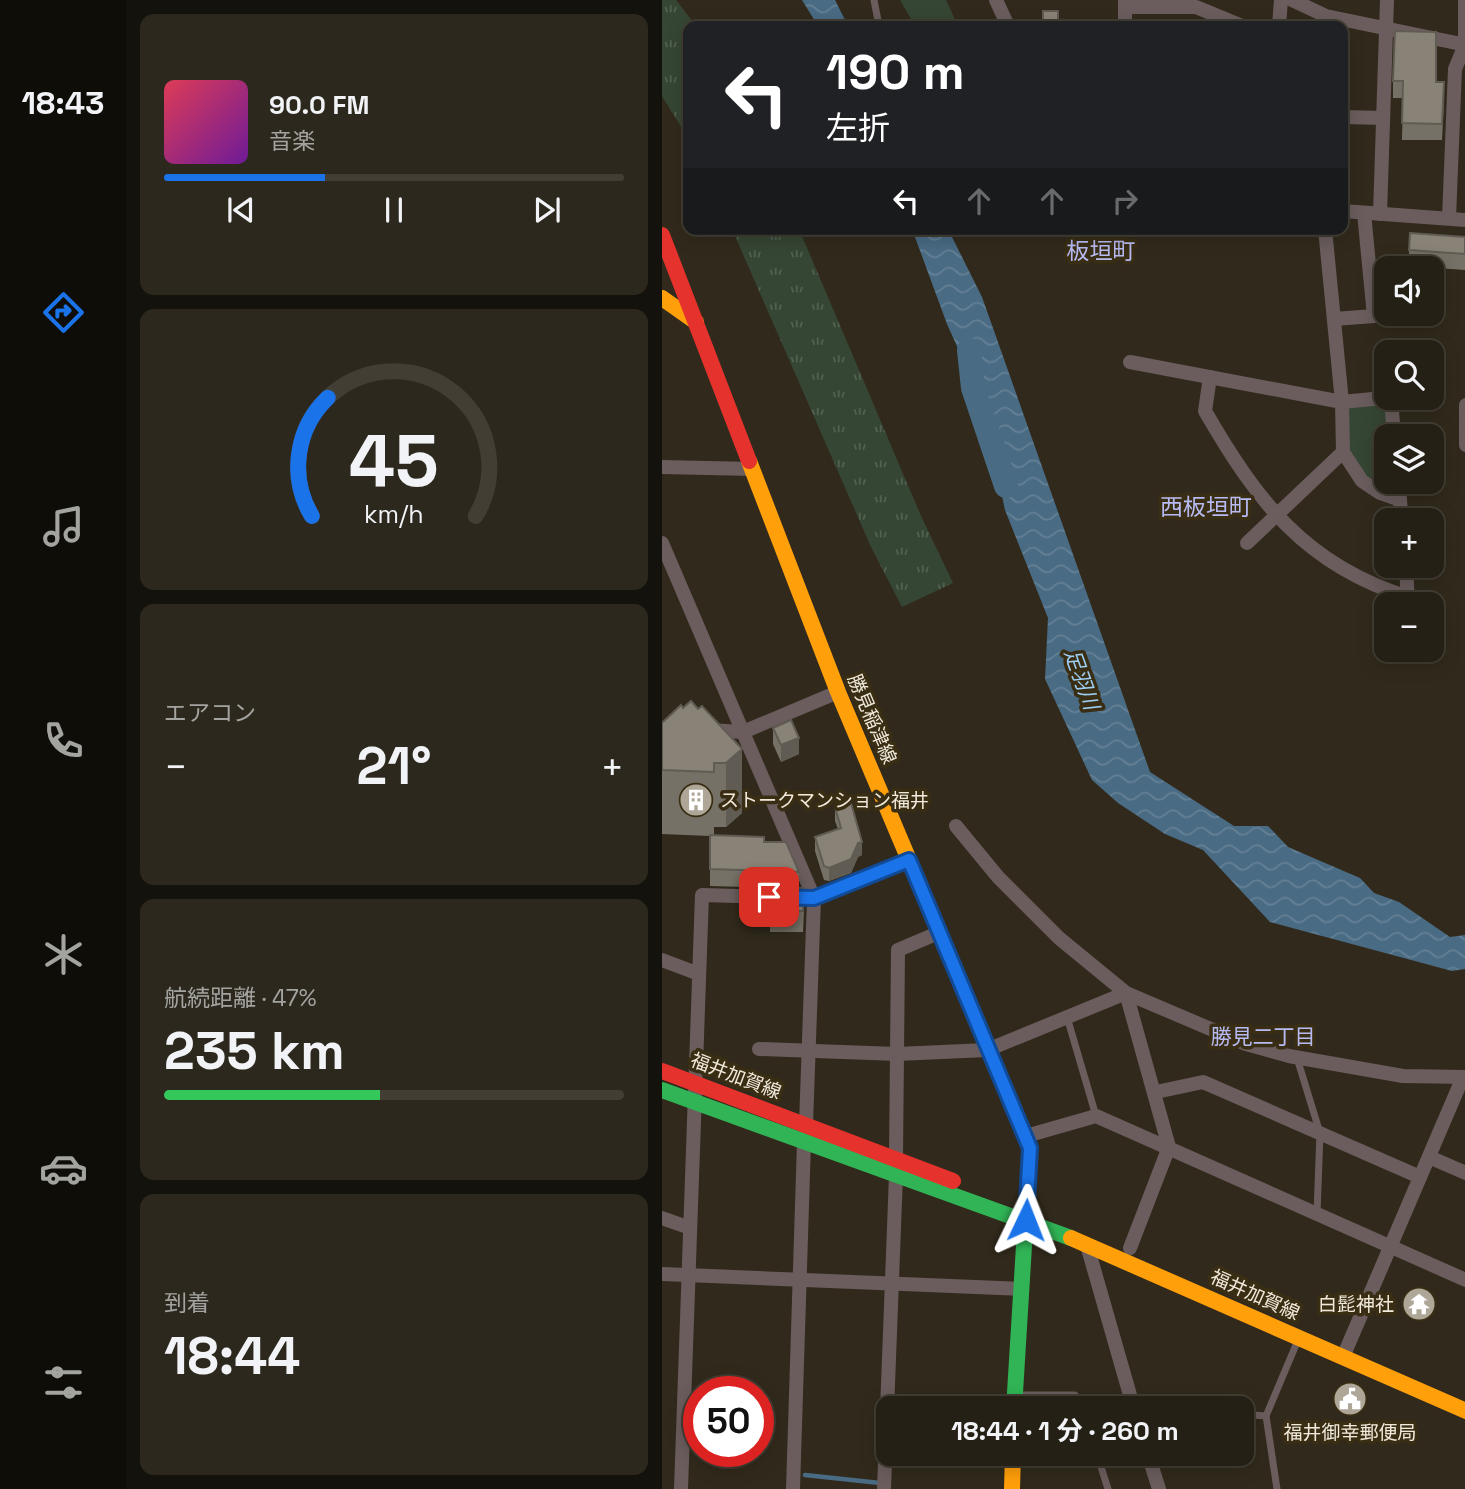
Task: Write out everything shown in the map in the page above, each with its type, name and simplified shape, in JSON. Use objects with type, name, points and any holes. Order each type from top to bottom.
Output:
[{"type":"main road","name":"勝見稲津線","points":[[662,235],[838,692],[1030,1148],[1015,1396]]},
{"type":"main road","points":[[662,298],[696,322]]},
{"type":"main road","name":"福井加賀線","points":[[662,1071],[896,1157],[968,1187],[1026,1220]]},
{"type":"main road","name":"福井加賀線","points":[[662,1090],[965,1202],[1026,1220],[1465,1411]]},
{"type":"main road","points":[[1012,1489],[1013,1466]]},
{"type":"street","points":[[996,0],[1005,21]]},
{"type":"street","points":[[1279,21],[1281,0]]},
{"type":"street","points":[[1292,0],[1326,16],[1465,45]]},
{"type":"street","points":[[1380,214],[1387,0]]},
{"type":"street","points":[[1449,218],[1455,69],[1465,45],[1465,0]]},
{"type":"street","points":[[1125,4],[1196,7],[1230,21]]},
{"type":"street","points":[[1348,117],[1383,118]]},
{"type":"street","points":[[1348,211],[1465,219]]},
{"type":"street","points":[[1334,319],[1374,316],[1364,213]]},
{"type":"street","points":[[1326,235],[1342,402],[1343,452],[1362,481],[1380,493],[1400,500]]},
{"type":"street","points":[[1130,362],[1342,402],[1374,399]]},
{"type":"street","points":[[1210,377],[1205,411],[1238,468],[1311,550],[1337,568],[1386,592]]},
{"type":"street","points":[[1465,405],[1465,445]]},
{"type":"street","points":[[1247,542],[1343,452]]},
{"type":"street","points":[[662,467],[752,469]]},
{"type":"street","points":[[1399,494],[1401,508]]},
{"type":"street","points":[[662,543],[814,898],[806,1125]]},
{"type":"street","points":[[689,729],[743,732],[838,692]]},
{"type":"street","points":[[956,826],[998,877],[1059,938],[1126,993],[1246,1044],[1297,1058],[1403,1076],[1464,1077],[1460,1096],[1420,1177],[1343,1357]]},
{"type":"street","points":[[681,1489],[702,895],[814,898],[909,860]]},
{"type":"street","points":[[896,1157],[898,950],[938,933]]},
{"type":"street","points":[[662,960],[699,974]]},
{"type":"street","points":[[759,1049],[897,1054],[987,1050],[1126,993]]},
{"type":"street","points":[[1126,993],[1156,1092],[1169,1147],[1130,1248]]},
{"type":"street","points":[[1156,1092],[1203,1082],[1420,1177]]},
{"type":"street","points":[[1026,1136],[1097,1115],[1465,1280]]},
{"type":"street","points":[[793,1489],[804,1142]]},
{"type":"street","points":[[1429,1157],[1465,1173]]},
{"type":"street","points":[[884,1489],[896,1175]]},
{"type":"street","points":[[662,1218],[689,1228]]},
{"type":"street","points":[[1087,1245],[1130,1396]]},
{"type":"street","points":[[662,1274],[1022,1289]]},
{"type":"street","points":[[1151,1466],[1158,1489]]},
{"type":"lane","points":[[874,0],[878,21]]},
{"type":"lane","points":[[1067,1017],[1097,1115]]},
{"type":"lane","points":[[1297,1058],[1321,1133],[1317,1213]]},
{"type":"lane","points":[[1277,1489],[1266,1416],[1299,1337]]},
{"type":"lane","points":[[1254,1415],[1266,1416]]},
{"type":"lane","points":[[1101,1466],[1108,1489]]},
{"type":"green space","points":[[662,0],[676,0],[692,21],[683,21],[683,130],[662,96]]},
{"type":"green space","points":[[900,0],[946,0],[956,21],[912,21]]},
{"type":"green space","points":[[735,235],[802,235],[921,516],[953,583],[902,607],[871,547]]},
{"type":"green space","points":[[1374,403],[1374,410],[1389,410],[1390,424],[1374,424],[1374,486],[1347,452],[1347,404]]},
{"type":"water","points":[[802,0],[835,0],[846,21],[815,21]]},
{"type":"water","points":[[914,235],[951,235],[982,297],[1150,772],[1234,826],[1268,826],[1288,847],[1360,878],[1374,893],[1399,902],[1450,937],[1465,935],[1465,969],[1452,971],[1270,922],[1203,850],[1165,834],[1118,803],[1092,780],[1045,679],[1048,618],[1005,510],[982,402],[947,324]]},
{"type":"building","points":[[1043,11],[1058,11],[1058,20],[1085,20],[1085,21],[1043,21]]},
{"type":"building","points":[[1395,31],[1436,32],[1436,82],[1444,82],[1442,124],[1402,123],[1403,81],[1393,81]]},
{"type":"building","points":[[1410,233],[1465,237],[1465,254],[1409,250]]},
{"type":"building","points":[[691,701],[698,709],[702,706],[742,749],[726,763],[714,763],[714,772],[662,770],[662,723],[681,705],[683,708]]},
{"type":"building","points":[[791,720],[799,738],[781,745],[773,728]]},
{"type":"building","points":[[851,803],[862,842],[858,843],[851,859],[829,868],[824,866],[815,837],[841,828],[835,807]]},
{"type":"building","points":[[710,835],[764,837],[764,842],[786,842],[799,872],[710,869]]},
{"type":"building","points":[[770,888],[804,888],[803,911],[770,911]]},
{"type":"waterway","name":"足羽川","points":[[969,350],[973,388],[1006,486]]},
{"type":"waterway","points":[[805,1475],[880,1483]]},
{"type":"traffic: fast","points":[[975,1016],[1030,1148],[1015,1396]]},
{"type":"traffic: fast","points":[[662,1090],[1071,1238]]},
{"type":"traffic: slow","points":[[662,298],[696,322]]},
{"type":"traffic: slow","points":[[749,461],[838,692],[975,1016]]},
{"type":"traffic: slow","points":[[1071,1238],[1466,1411]]},
{"type":"traffic: slow","points":[[1012,1489],[1013,1466]]},
{"type":"traffic: jam","points":[[662,235],[749,461]]},
{"type":"traffic: jam","points":[[662,1071],[953,1181]]},
{"type":"place","name":"ストークマンション福井","points":[[696,800]]},
{"type":"place","name":"白髭神社","points":[[1419,1304]]},
{"type":"place","name":"福井御幸郵便局","points":[[1350,1399]]},
{"type":"district","name":"板垣町","points":[[1101,251]]},
{"type":"district","name":"西板垣町","points":[[1206,507]]},
{"type":"district","name":"勝見二丁目","points":[[1263,1036]]},
{"type":"route","points":[[769,897],[814,898],[909,860],[1030,1148],[1026,1220]]}]
